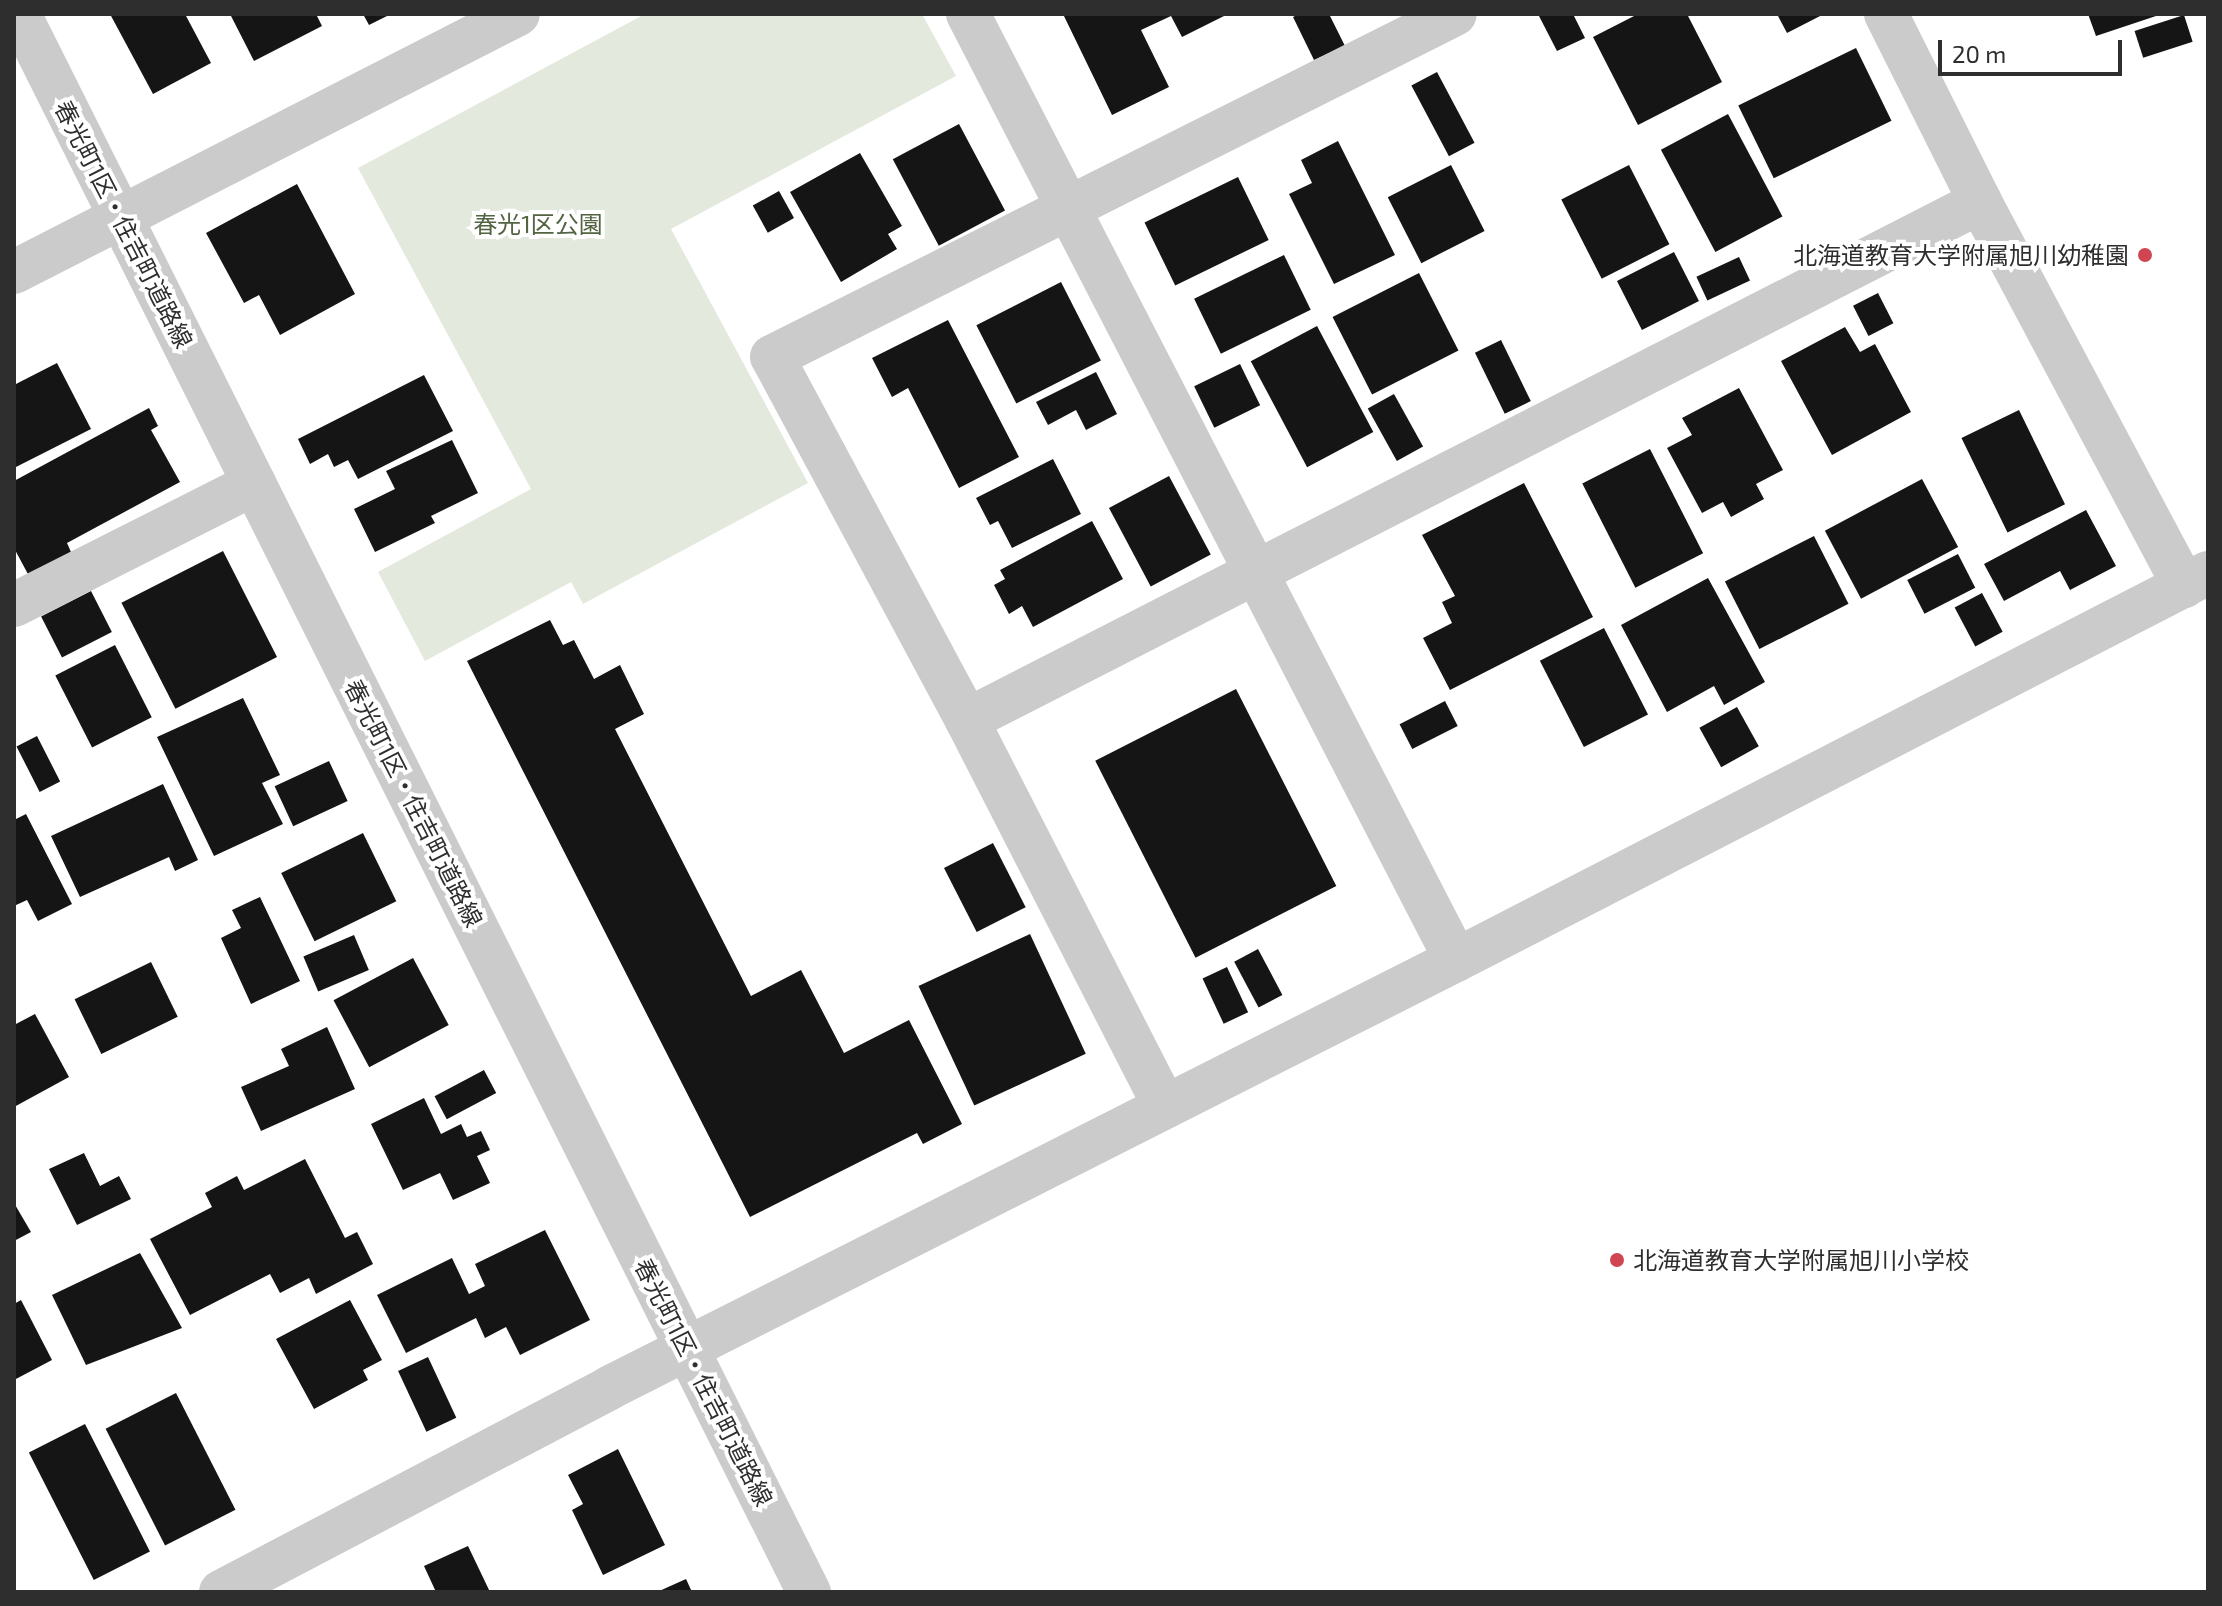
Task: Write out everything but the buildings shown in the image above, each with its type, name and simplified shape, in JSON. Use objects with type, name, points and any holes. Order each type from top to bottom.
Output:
[{"type":"street","name":"春光町1区・住吉町道路線","points":[[19,14],[809,1592]]},
{"type":"street","points":[[14,272],[518,14]]},
{"type":"street","points":[[968,14],[1456,960]]},
{"type":"street","points":[[1165,1107],[967,720],[772,357],[1455,14]]},
{"type":"street","points":[[221,1592],[687,1349],[1456,960],[2196,580],[1980,202],[1886,14]]},
{"type":"street","points":[[967,720],[1980,202]]},
{"type":"street","points":[[14,605],[254,484]]},
{"type":"green space","name":"春光1区公園","points":[[645,14],[922,14],[956,76],[671,229],[808,483],[583,604],[571,582],[425,661],[378,572],[531,489],[358,168]]},
{"type":"place","name":"北海道教育大学附属旭川幼稚園","points":[[2145,255]]},
{"type":"place","name":"北海道教育大学附属旭川小学校","points":[[1617,1260]]}]
